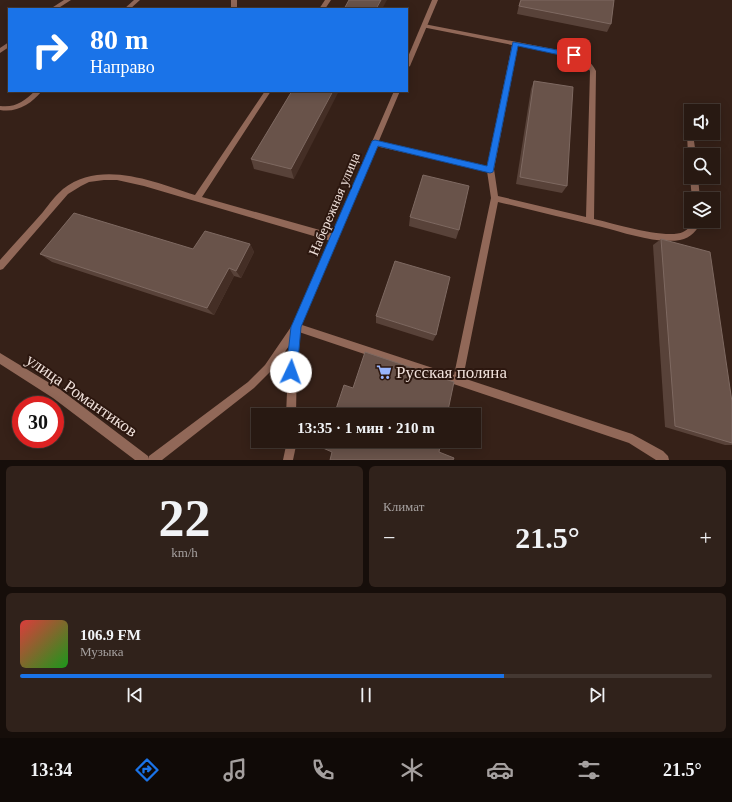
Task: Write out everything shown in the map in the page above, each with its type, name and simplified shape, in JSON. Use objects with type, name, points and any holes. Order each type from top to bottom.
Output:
[{"type":"street","points":[[55,8],[68,0]]},
{"type":"street","points":[[128,8],[137,0]]},
{"type":"street","points":[[408,63],[435,0]]},
{"type":"street","points":[[424,26],[574,55],[585,60],[591,65],[593,71],[590,221]]},
{"type":"street","points":[[458,381],[495,198],[490,170],[515,44]]},
{"type":"street","points":[[0,51],[8,45]]},
{"type":"street","points":[[0,108],[9,110],[17,108],[25,104],[38,92]]},
{"type":"street","points":[[197,198],[267,92]]},
{"type":"street","name":"Набережная улица","points":[[153,460],[251,385],[268,368],[296,327],[397,92]]},
{"type":"street","points":[[375,143],[490,170]]},
{"type":"street","points":[[0,266],[65,192],[78,182],[105,176],[128,179],[334,238]]},
{"type":"street","points":[[495,198],[654,235],[677,237],[690,232],[693,228]]},
{"type":"street","points":[[296,327],[632,438],[659,455],[664,460]]},
{"type":"street","name":"Набережная улица","points":[[291,408],[292,357],[296,327]]},
{"type":"street","name":"улица Романтиков","points":[[0,358],[57,394],[144,460]]},
{"type":"street","points":[[288,460],[291,448]]},
{"type":"building","points":[[349,0],[381,0],[377,8],[345,8]]},
{"type":"building","points":[[521,0],[614,0],[611,24],[519,6]]},
{"type":"building","points":[[534,81],[573,87],[567,186],[520,177]]},
{"type":"building","points":[[291,92],[332,92],[291,169],[251,159]]},
{"type":"building","points":[[423,175],[469,186],[459,230],[410,217]]},
{"type":"building","points":[[74,213],[193,249],[205,231],[250,244],[236,271],[229,268],[207,308],[40,254]]},
{"type":"building","points":[[661,239],[710,252],[732,402],[732,443],[675,426]]},
{"type":"building","points":[[395,261],[450,277],[436,335],[376,316]]},
{"type":"building","name":"Русская поляна","points":[[365,352],[454,382],[448,408],[336,408],[344,385],[353,388]]},
{"type":"building","points":[[323,448],[440,448],[439,452],[454,458],[453,460],[330,460],[332,452]]},
{"type":"place","name":"Русская поляна","points":[[384,372]]},
{"type":"route","points":[[291,372],[296,327],[375,143],[490,170],[515,44],[574,55]]}]
